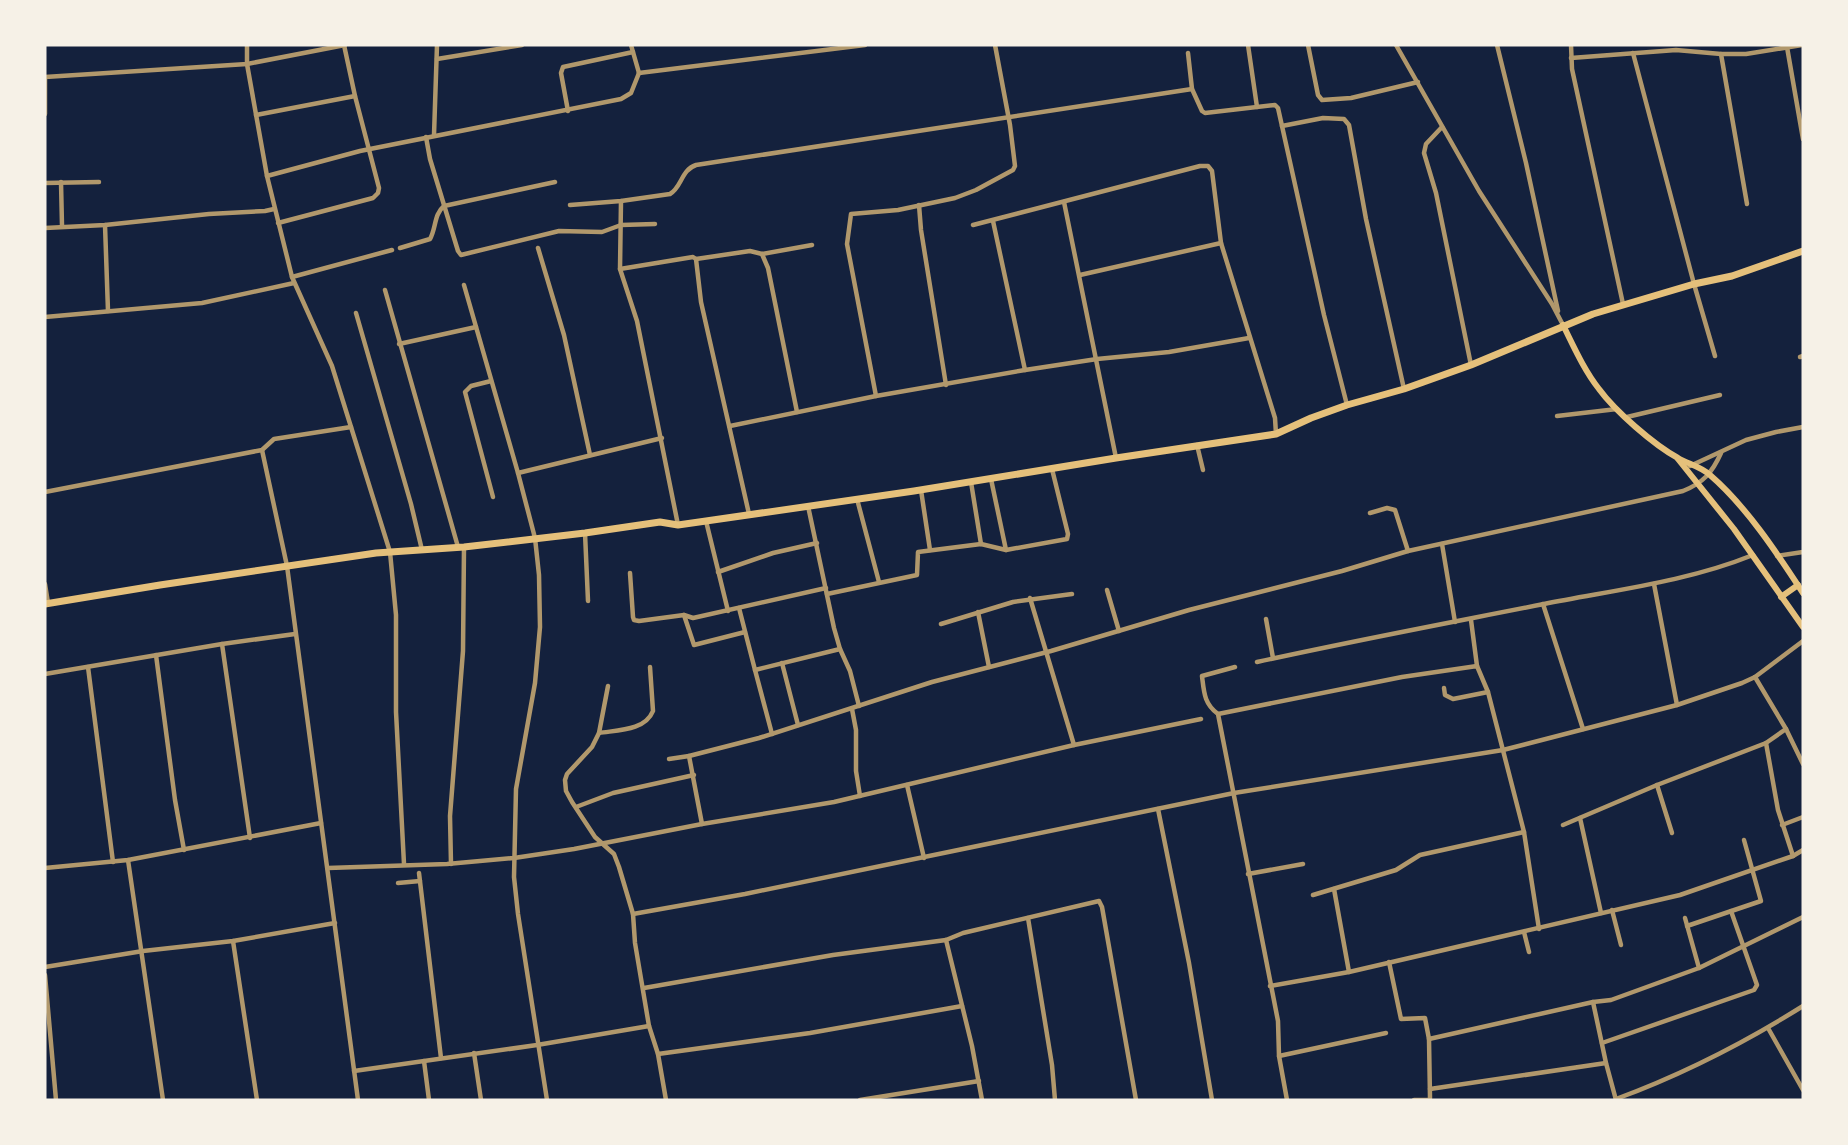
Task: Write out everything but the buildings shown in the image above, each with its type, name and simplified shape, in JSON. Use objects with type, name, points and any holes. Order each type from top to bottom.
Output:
[{"type":"main road","points":[[46,604],[390,552],[461,547],[660,522],[678,525],[921,490],[1276,434],[1347,405],[1404,389],[1471,365],[1563,325],[1623,304],[1732,276],[1803,251]]},
{"type":"main road","points":[[1563,325],[1585,369],[1599,390],[1643,432],[1678,458],[1710,475],[1748,515],[1803,593]]},
{"type":"main road","points":[[1678,458],[1753,555],[1803,627]]},
{"type":"main road","points":[[1781,597],[1798,585]]},
{"type":"street","points":[[247,45],[247,64],[267,176],[292,277],[332,366],[390,552],[396,615],[396,712],[404,864]]},
{"type":"street","points":[[45,114],[45,77],[247,64],[344,45],[379,188],[376,196],[278,223]]},
{"type":"street","points":[[434,135],[437,45]]},
{"type":"street","points":[[437,59],[522,45]]},
{"type":"street","points":[[267,176],[369,149],[568,111],[627,97],[632,92],[639,74],[631,45]]},
{"type":"street","points":[[639,74],[865,45]]},
{"type":"street","points":[[876,396],[847,244],[851,214],[898,210],[955,198],[1013,170],[1015,166],[1009,117],[995,45]]},
{"type":"street","points":[[1248,45],[1257,107]]},
{"type":"street","points":[[1308,45],[1318,94],[1322,100],[1351,98],[1418,82]]},
{"type":"street","points":[[1396,45],[1479,191],[1563,325]]},
{"type":"street","points":[[1497,45],[1526,163],[1559,316]]},
{"type":"street","points":[[1571,45],[1572,69],[1623,304]]},
{"type":"street","points":[[1571,59],[1676,50],[1746,54],[1802,45]]},
{"type":"street","points":[[1787,47],[1803,139]]},
{"type":"street","points":[[568,111],[561,73],[563,67],[633,52]]},
{"type":"street","points":[[1188,53],[1191,89],[1200,109],[1205,113],[1257,107],[1278,109],[1347,405]]},
{"type":"street","points":[[1633,53],[1715,356]]},
{"type":"street","points":[[1721,54],[1747,204]]},
{"type":"street","points":[[570,205],[621,201],[673,192],[685,171],[692,165],[1191,89]]},
{"type":"street","points":[[256,115],[355,96]]},
{"type":"street","points":[[1281,124],[1323,118],[1341,118],[1347,122],[1404,389]]},
{"type":"street","points":[[1442,127],[1426,144],[1424,153],[1436,193],[1471,365]]},
{"type":"street","points":[[426,137],[444,206],[460,255],[464,256],[559,231],[602,232],[621,226],[655,224]]},
{"type":"street","points":[[974,225],[993,222],[1200,166],[1208,166],[1212,171],[1221,243],[1275,418],[1276,434]]},
{"type":"street","points":[[61,182],[63,226]]},
{"type":"street","points":[[45,183],[99,182]]},
{"type":"street","points":[[400,248],[430,239],[434,232],[438,211],[444,206],[555,182]]},
{"type":"street","points":[[621,201],[620,269],[637,321],[678,525]]},
{"type":"street","points":[[1064,202],[1116,458]]},
{"type":"street","points":[[919,205],[946,385]]},
{"type":"street","points":[[45,228],[105,225],[209,214],[265,211],[274,208]]},
{"type":"street","points":[[993,222],[1025,370]]},
{"type":"street","points":[[105,225],[108,311]]},
{"type":"street","points":[[1080,275],[1221,243]]},
{"type":"street","points":[[620,269],[693,257],[696,260],[750,251],[762,254],[812,245]]},
{"type":"street","points":[[538,248],[564,335],[590,455]]},
{"type":"street","points":[[292,277],[392,250]]},
{"type":"street","points":[[762,254],[768,268],[797,412]]},
{"type":"street","points":[[696,260],[701,302],[749,514]]},
{"type":"street","points":[[45,317],[201,303],[294,283]]},
{"type":"street","points":[[464,285],[535,538],[540,592],[540,627],[535,683],[516,789],[514,858],[518,914],[547,1100]]},
{"type":"street","points":[[385,290],[399,344],[461,547],[463,651],[450,816],[451,864]]},
{"type":"street","points":[[356,313],[422,550]]},
{"type":"street","points":[[399,344],[476,327]]},
{"type":"street","points":[[730,426],[876,396],[1025,370],[1097,359],[1169,352],[1249,338]]},
{"type":"street","points":[[491,381],[471,386],[465,392],[493,497]]},
{"type":"street","points":[[1627,417],[1720,395]]},
{"type":"street","points":[[1557,416],[1617,408]]},
{"type":"street","points":[[45,492],[262,450],[274,439],[351,427]]},
{"type":"street","points":[[1686,470],[1693,464],[1746,440],[1803,427]]},
{"type":"street","points":[[518,473],[662,438]]},
{"type":"street","points":[[1197,445],[1203,470]]},
{"type":"street","points":[[262,450],[287,566],[358,1100]]},
{"type":"street","points":[[669,759],[689,756],[772,734],[989,667],[1408,551],[1678,492],[1699,484],[1710,475],[1721,453]]},
{"type":"street","points":[[630,573],[634,620],[684,615],[693,618],[918,575],[917,552],[981,544],[1006,550],[1067,539],[1068,534],[1052,469]]},
{"type":"street","points":[[991,479],[1006,550]]},
{"type":"street","points":[[971,482],[981,544]]},
{"type":"street","points":[[921,490],[930,550]]},
{"type":"street","points":[[857,499],[879,582]]},
{"type":"street","points":[[808,506],[840,649],[850,671],[858,706]]},
{"type":"street","points":[[1370,513],[1387,508],[1395,510],[1408,551]]},
{"type":"street","points":[[706,521],[728,611]]},
{"type":"street","points":[[585,533],[588,601]]},
{"type":"street","points":[[718,572],[773,553],[817,543]]},
{"type":"street","points":[[1442,544],[1455,622]]},
{"type":"street","points":[[1777,556],[1803,552]]},
{"type":"street","points":[[1257,662],[1654,584],[1696,574],[1753,555]]},
{"type":"street","points":[[45,584],[46,604]]},
{"type":"street","points":[[1654,584],[1677,705]]},
{"type":"street","points":[[1107,590],[1119,631]]},
{"type":"street","points":[[941,624],[1030,598],[1072,594]]},
{"type":"street","points":[[1030,598],[1074,745]]},
{"type":"street","points":[[1544,604],[1583,729]]},
{"type":"street","points":[[739,608],[772,734]]},
{"type":"street","points":[[978,612],[989,667]]},
{"type":"street","points":[[684,615],[694,645],[745,632]]},
{"type":"street","points":[[1266,619],[1273,658]]},
{"type":"street","points":[[1471,620],[1478,666],[1488,692],[1524,832],[1539,929]]},
{"type":"street","points":[[45,674],[295,634]]},
{"type":"street","points":[[633,914],[924,858],[1234,793],[1503,750],[1677,705],[1755,677],[1803,641]]},
{"type":"street","points":[[222,644],[250,838]]},
{"type":"street","points":[[755,670],[840,649]]},
{"type":"street","points":[[156,655],[175,800],[184,850]]},
{"type":"street","points":[[782,663],[798,725]]},
{"type":"street","points":[[1218,714],[1402,676],[1478,666]]},
{"type":"street","points":[[88,667],[112,862]]},
{"type":"street","points":[[599,733],[636,727],[652,715],[650,667]]},
{"type":"street","points":[[1235,667],[1202,676],[1205,699],[1210,708],[1218,714],[1234,793],[1278,1022],[1279,1056],[1287,1100]]},
{"type":"street","points":[[1755,677],[1786,729],[1803,764]]},
{"type":"street","points":[[608,686],[599,733],[592,747],[567,774],[566,791],[591,832],[614,854],[633,914],[635,943],[649,1026],[658,1054],[666,1100]]},
{"type":"street","points":[[1444,688],[1445,695],[1453,699],[1488,692]]},
{"type":"street","points":[[852,709],[856,730],[856,771],[860,796]]},
{"type":"street","points":[[328,868],[451,864],[514,858],[602,843],[860,796],[1074,745],[1201,718]]},
{"type":"street","points":[[1563,825],[1657,785],[1766,743],[1786,729]]},
{"type":"street","points":[[1766,743],[1782,825],[1793,856]]},
{"type":"street","points":[[689,756],[702,824]]},
{"type":"street","points":[[576,807],[613,793],[694,776]]},
{"type":"street","points":[[907,785],[924,858]]},
{"type":"street","points":[[1657,785],[1672,833]]},
{"type":"street","points":[[1158,809],[1189,963],[1212,1100]]},
{"type":"street","points":[[1782,825],[1803,817]]},
{"type":"street","points":[[1580,818],[1600,913]]},
{"type":"street","points":[[45,868],[128,860],[321,823]]},
{"type":"street","points":[[1313,895],[1396,870],[1420,855],[1524,832]]},
{"type":"street","points":[[1687,926],[1761,901],[1744,840]]},
{"type":"street","points":[[1270,986],[1349,972],[1680,896],[1793,856],[1803,850]]},
{"type":"street","points":[[128,860],[163,1100]]},
{"type":"street","points":[[1248,874],[1303,864]]},
{"type":"street","points":[[419,873],[441,1058]]},
{"type":"street","points":[[398,884],[420,881]]},
{"type":"street","points":[[1334,889],[1349,972]]},
{"type":"street","points":[[644,988],[833,955],[946,940],[963,933],[1100,902],[1136,1100]]},
{"type":"street","points":[[1612,910],[1621,945]]},
{"type":"street","points":[[1602,1043],[1754,990],[1757,986],[1731,911]]},
{"type":"street","points":[[1429,1039],[1593,1002],[1611,1000],[1699,968],[1803,917]]},
{"type":"street","points":[[1028,918],[1052,1065],[1055,1100]]},
{"type":"street","points":[[1685,918],[1699,968]]},
{"type":"street","points":[[45,967],[143,951],[233,942],[335,923]]},
{"type":"street","points":[[1524,932],[1529,952]]},
{"type":"street","points":[[946,940],[982,1100]]},
{"type":"street","points":[[233,942],[257,1100]]},
{"type":"street","points":[[1389,962],[1401,1019],[1425,1018],[1429,1039],[1429,1100],[1414,1100]]},
{"type":"street","points":[[45,975],[56,1100]]},
{"type":"street","points":[[1593,1002],[1616,1100],[1675,1076],[1768,1028],[1803,1006]]},
{"type":"street","points":[[658,1054],[810,1033],[962,1006]]},
{"type":"street","points":[[354,1071],[537,1045],[649,1026]]},
{"type":"street","points":[[1768,1028],[1801,1082],[1803,1090]]},
{"type":"street","points":[[1279,1056],[1386,1033]]},
{"type":"street","points":[[474,1053],[481,1100]]},
{"type":"street","points":[[424,1061],[429,1100]]},
{"type":"street","points":[[1430,1089],[1606,1063]]},
{"type":"street","points":[[860,1100],[979,1081]]}]
